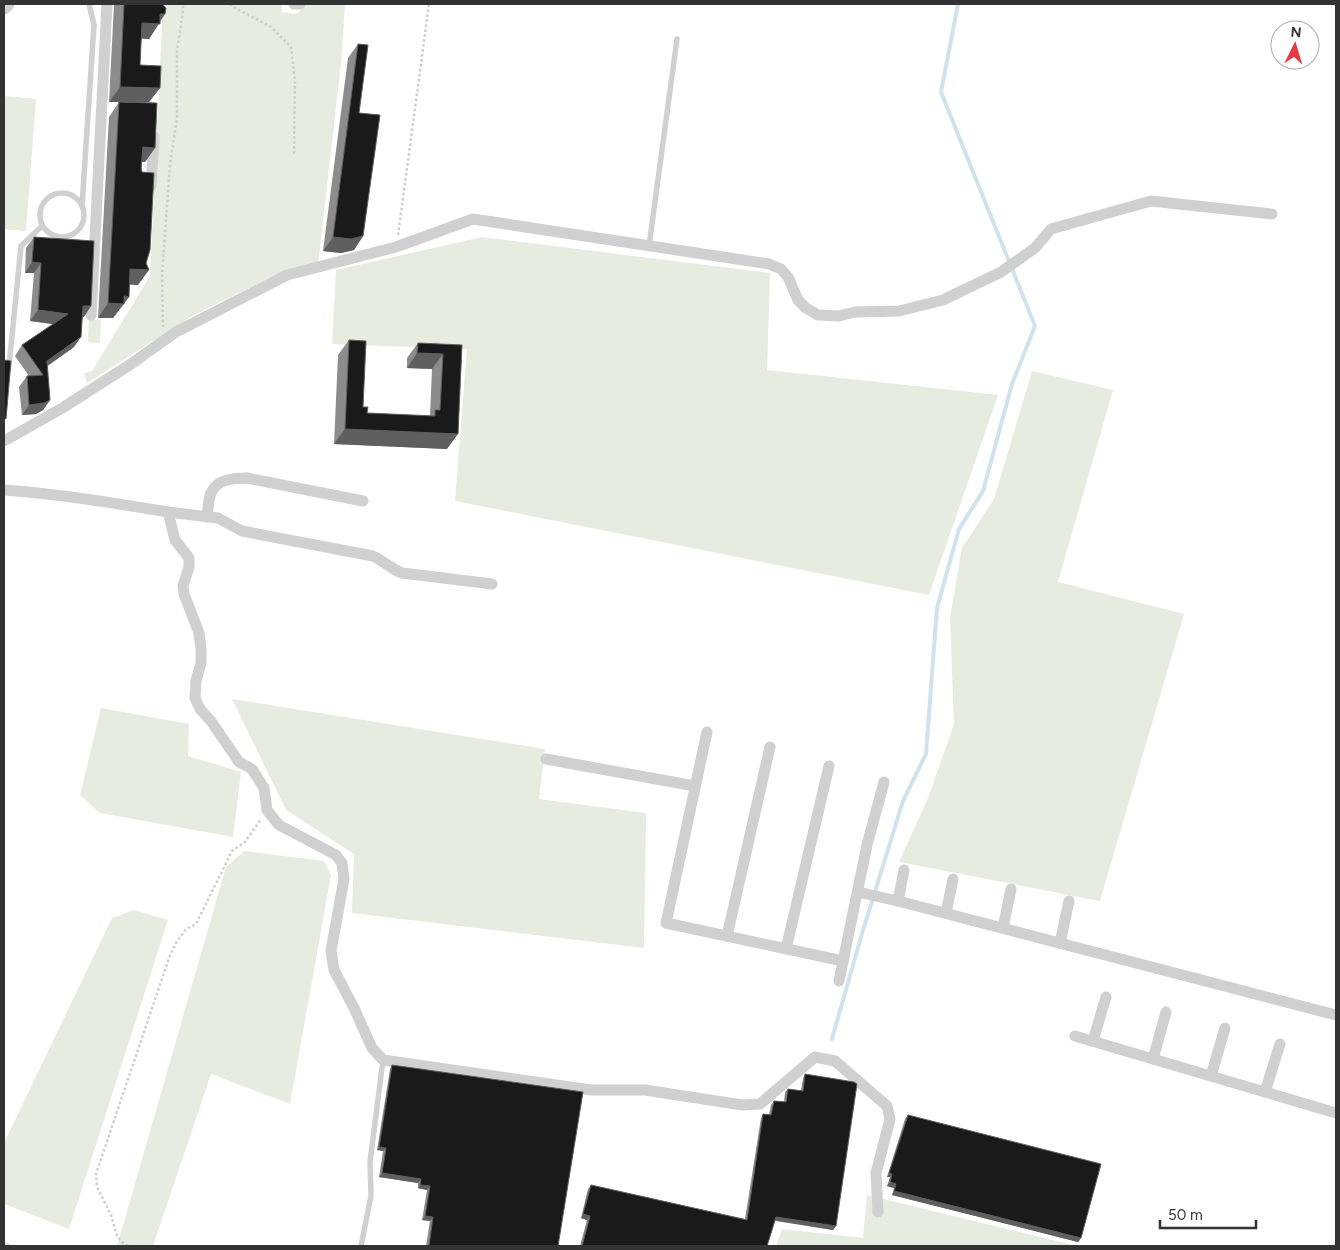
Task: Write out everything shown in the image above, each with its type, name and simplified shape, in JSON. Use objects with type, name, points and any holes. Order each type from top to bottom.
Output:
[{"type":"street","points":[[4,7],[8,4]]},
{"type":"street","points":[[90,314],[106,109],[107,4]]},
{"type":"street","points":[[294,4],[300,4]]},
{"type":"street","points":[[150,198],[154,129]]},
{"type":"street","points":[[4,441],[64,407],[131,364],[176,332],[287,275],[396,247],[473,219],[769,264],[781,269],[788,277],[798,300],[806,308],[818,315],[839,316],[854,312],[899,312],[943,300],[1001,272],[1035,248],[1051,229],[1151,201],[1272,214]]},
{"type":"street","points":[[207,517],[211,492],[218,484],[232,478],[247,478],[363,501]]},
{"type":"street","points":[[4,490],[26,491],[218,518],[242,531],[373,556],[392,570],[402,573],[492,584]]},
{"type":"street","points":[[168,512],[175,540],[190,558],[183,586],[184,594],[199,633],[201,649],[201,663],[196,681],[195,698],[200,709],[211,721],[239,762],[252,769],[264,788],[267,810],[279,825],[336,855],[342,863],[344,879],[331,950],[334,970],[372,1048],[383,1060],[591,1090],[645,1090],[742,1105],[760,1104],[815,1058],[835,1061],[887,1106],[890,1119],[876,1173],[878,1212]]},
{"type":"street","points":[[707,732],[666,923],[844,961]]},
{"type":"street","points":[[727,936],[770,747]]},
{"type":"street","points":[[546,759],[696,786]]},
{"type":"street","points":[[786,949],[829,766]]},
{"type":"street","points":[[839,981],[884,782]]},
{"type":"street","points":[[898,901],[904,870]]},
{"type":"street","points":[[946,914],[953,879]]},
{"type":"street","points":[[1003,928],[1011,889]]},
{"type":"street","points":[[858,892],[1336,1015]]},
{"type":"street","points":[[1060,943],[1069,901]]},
{"type":"street","points":[[1093,1041],[1106,996]]},
{"type":"street","points":[[1153,1059],[1166,1012]]},
{"type":"street","points":[[1211,1076],[1225,1028]]},
{"type":"street","points":[[1075,1036],[1336,1113]]},
{"type":"street","points":[[1265,1092],[1280,1044]]},
{"type":"lane","points":[[82,206],[72,196],[59,193],[53,195],[48,198],[41,208],[42,226],[56,237],[75,234],[83,223],[82,206],[94,25],[89,4]]},
{"type":"lane","points":[[649,246],[677,39]]},
{"type":"lane","points":[[8,376],[21,246],[42,226]]},
{"type":"lane","points":[[361,1246],[371,1196],[370,1162],[383,1060]]},
{"type":"path","points":[[164,341],[162,276],[170,164],[177,118],[177,51],[183,4]]},
{"type":"path","points":[[230,4],[271,27],[291,47],[295,81],[294,154]]},
{"type":"path","points":[[396,247],[430,4]]},
{"type":"path","points":[[128,1246],[117,1236],[111,1215],[97,1187],[96,1174],[173,951],[186,930],[196,924],[232,851],[245,842],[267,810]]},
{"type":"shaded area","points":[[163,4],[282,4],[282,12],[297,14],[307,4],[345,4],[341,64],[318,264],[275,275],[194,315],[87,383],[84,373],[92,371],[150,276]]},
{"type":"shaded area","points":[[4,96],[36,99],[26,231],[4,229]]},
{"type":"shaded area","points":[[482,237],[770,273],[767,370],[998,395],[929,595],[455,501],[467,349],[332,344],[336,270]]},
{"type":"shaded area","points":[[89,319],[101,320],[100,343],[88,342]]},
{"type":"shaded area","points":[[1032,371],[1113,390],[1058,582],[1184,614],[1100,901],[899,862],[928,798],[954,724],[950,617],[962,548],[994,499]]},
{"type":"shaded area","points":[[232,699],[545,749],[539,799],[646,813],[644,948],[352,913],[354,854],[286,810]]},
{"type":"shaded area","points":[[101,708],[189,724],[188,756],[241,772],[233,837],[100,813],[80,795]]},
{"type":"shaded area","points":[[244,851],[324,861],[331,875],[290,1104],[211,1074],[153,1246],[117,1246],[226,867]]},
{"type":"shaded area","points":[[134,910],[168,920],[69,1229],[4,1204],[4,1143],[112,918]]},
{"type":"shaded area","points":[[867,1195],[1077,1246],[776,1246],[782,1229],[863,1238]]},
{"type":"building","points":[[124,4],[162,4],[166,8],[165,14],[160,14],[160,24],[142,23],[140,65],[161,66],[160,88],[120,87]]},
{"type":"building","points":[[358,44],[368,45],[359,113],[380,115],[363,236],[351,239],[333,237]]},
{"type":"building","points":[[119,102],[157,103],[155,148],[143,147],[141,168],[142,172],[154,173],[150,250],[146,263],[149,270],[130,269],[129,297],[124,296],[124,304],[108,303]]},
{"type":"building","points":[[34,237],[94,241],[91,306],[83,306],[81,337],[47,361],[50,400],[44,403],[29,405],[27,376],[43,375],[22,345],[68,314],[38,310],[41,263],[32,262]]},
{"type":"building","points":[[349,340],[366,341],[363,407],[368,407],[367,413],[435,416],[435,410],[440,410],[443,354],[417,353],[418,343],[462,345],[458,434],[345,429]]},
{"type":"building","points":[[4,360],[11,361],[6,419],[4,418]]},
{"type":"building","points":[[392,1065],[583,1092],[558,1246],[429,1246],[433,1217],[425,1216],[430,1186],[420,1185],[421,1179],[382,1173],[386,1148],[379,1147]]},
{"type":"building","points":[[805,1074],[857,1084],[836,1226],[776,1217],[767,1246],[582,1246],[590,1216],[583,1214],[591,1185],[747,1220],[763,1114],[771,1115],[774,1101],[786,1102],[788,1089],[803,1091]]},
{"type":"building","points":[[908,1115],[1101,1164],[1081,1238],[894,1191],[896,1184],[890,1182],[892,1174],[889,1173]]},
{"type":"waterway","points":[[832,1039],[903,801],[926,754],[937,608],[959,529],[983,491],[1012,384],[1035,326],[941,92],[958,4]]},
{"type":"waterway","points":[[4,1244],[9,1246]]}]
